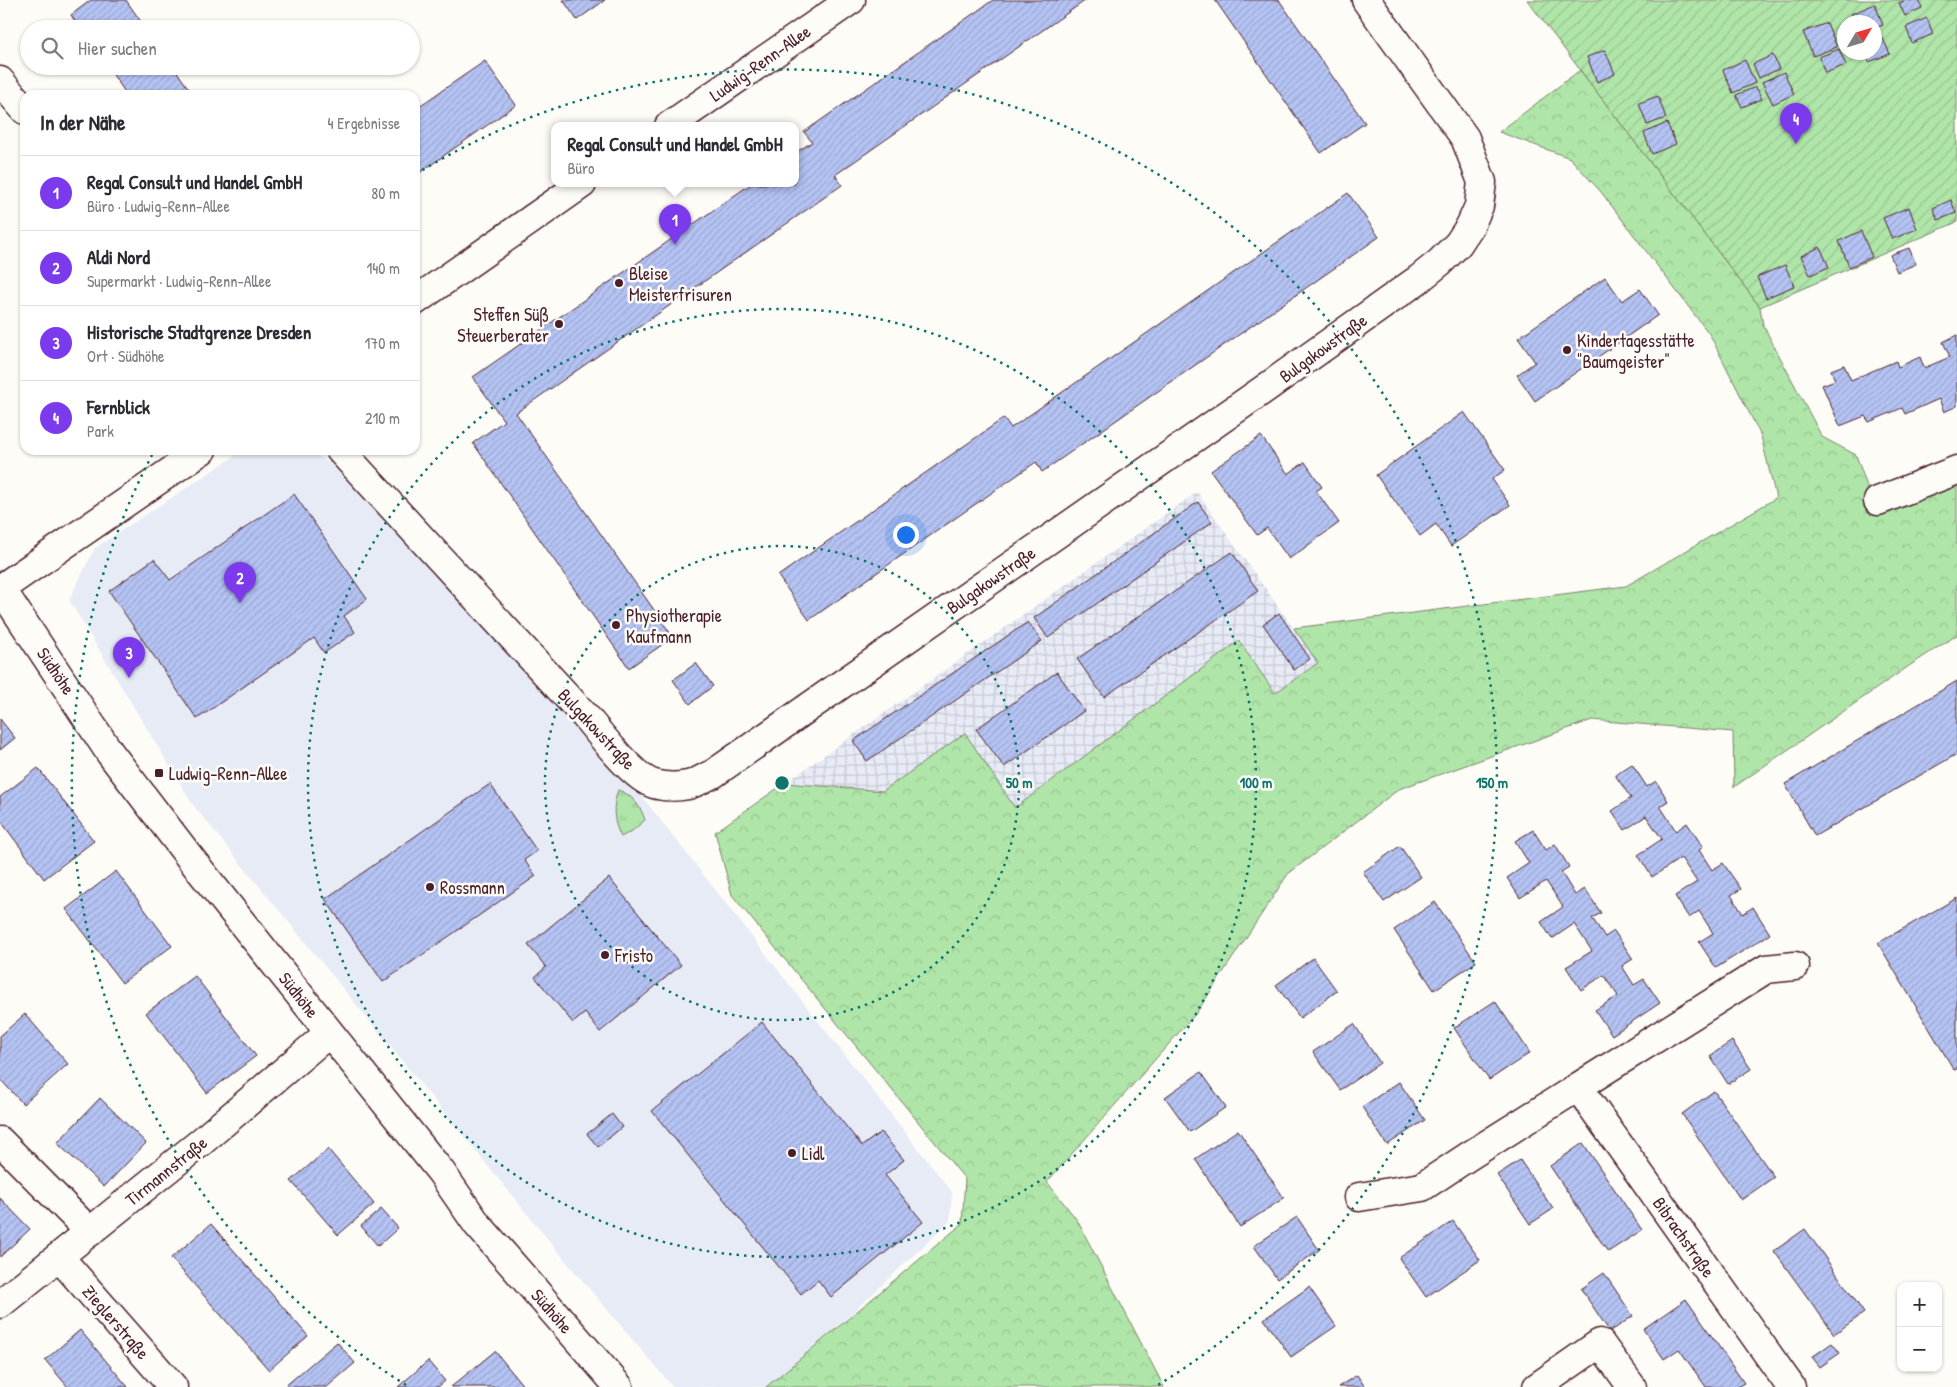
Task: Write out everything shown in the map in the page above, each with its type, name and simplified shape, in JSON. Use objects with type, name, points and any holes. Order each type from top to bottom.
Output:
[{"type":"street","name":"Ludwig-Renn-Allee","points":[[674,122],[851,0]]},
{"type":"street","name":"Bulgakowstraße","points":[[345,455],[586,717],[616,753],[652,784],[668,787],[690,785],[713,774],[1255,396],[1419,279],[1458,244],[1470,226],[1479,206],[1482,182],[1474,158],[1465,138],[1366,0]]},
{"type":"street","points":[[0,81],[20,104]]},
{"type":"street","points":[[420,297],[578,187]]},
{"type":"street","points":[[0,588],[195,455]]},
{"type":"street","points":[[1878,501],[1957,470]]},
{"type":"street","name":"Südhöhe","points":[[0,588],[110,753],[191,859],[441,1172],[477,1224],[619,1387]]},
{"type":"street","points":[[1359,1196],[1422,1187],[1766,968],[1795,966]]},
{"type":"street","name":"Tirmannstraße","points":[[0,1304],[60,1258],[201,1142],[329,1033]]},
{"type":"street","name":"Bibrachstraße","points":[[1578,1087],[1791,1387]]},
{"type":"street","points":[[0,1141],[90,1232]]},
{"type":"street","name":"Zieglerstraße","points":[[60,1258],[173,1387]]},
{"type":"street","points":[[1537,1387],[1600,1343],[1632,1387]]},
{"type":"shaded area","points":[[236,455],[316,455],[341,470],[640,794],[952,1192],[950,1221],[847,1318],[766,1387],[673,1387],[564,1259],[193,805],[69,600],[95,548]]},
{"type":"shaded area","points":[[1197,492],[1318,663],[1275,693],[1239,642],[1015,808],[965,733],[883,791],[785,783]]},
{"type":"green space","points":[[1527,0],[1957,0],[1957,222],[1760,307]]},
{"type":"green space","points":[[1580,70],[1760,307],[1763,325],[1822,437],[1856,455],[1875,509],[1957,477],[1957,635],[1734,787],[1733,732],[1592,720],[1399,789],[1288,874],[1197,1012],[1047,1182],[1077,1220],[1164,1387],[766,1387],[962,1224],[965,1179],[732,895],[715,832],[785,783],[883,791],[965,733],[1015,808],[1239,641],[1275,693],[1318,663],[1294,628],[1626,586],[1776,498],[1761,436],[1710,335],[1601,192],[1570,158],[1499,132]]},
{"type":"green space","points":[[618,790],[628,795],[635,802],[645,820],[621,837],[616,826],[614,814]]},
{"type":"building","points":[[91,0],[126,0],[140,20],[74,20],[71,15]]},
{"type":"building","points":[[563,0],[605,0],[577,20]]},
{"type":"building","points":[[993,0],[1086,0],[835,175],[842,185],[516,413],[673,637],[629,668],[473,443],[504,421],[473,377],[747,187],[799,187],[799,150],[812,142],[804,132]]},
{"type":"building","points":[[1215,0],[1279,0],[1365,123],[1321,153]]},
{"type":"building","points":[[1906,0],[1919,0],[1922,8],[1905,16],[1899,3]]},
{"type":"building","points":[[1875,4],[1879,15],[1851,15]]},
{"type":"building","points":[[1927,18],[1933,34],[1912,43],[1906,27]]},
{"type":"building","points":[[1827,23],[1837,47],[1813,56],[1803,32]]},
{"type":"building","points":[[1882,36],[1890,54],[1882,57]]},
{"type":"building","points":[[1605,50],[1615,74],[1597,82],[1587,57]]},
{"type":"building","points":[[1837,50],[1837,60],[1844,60],[1846,65],[1825,73],[1819,57]]},
{"type":"building","points":[[1773,55],[1779,69],[1759,78],[1753,64]]},
{"type":"building","points":[[1745,60],[1755,83],[1733,93],[1723,70]]},
{"type":"building","points":[[485,61],[516,105],[420,172],[420,106]]},
{"type":"building","points":[[1784,72],[1794,94],[1773,104],[1762,82]]},
{"type":"building","points":[[113,75],[179,75],[190,90],[124,90]]},
{"type":"building","points":[[1756,87],[1762,99],[1742,107],[1736,95]]},
{"type":"building","points":[[1658,96],[1666,118],[1647,125],[1639,103]]},
{"type":"building","points":[[1667,123],[1676,144],[1652,154],[1644,133]]},
{"type":"building","points":[[1348,193],[1379,237],[1042,472],[1036,462],[809,620],[778,576],[1004,418],[1011,428]]},
{"type":"building","points":[[1951,200],[1956,213],[1938,220],[1933,208]]},
{"type":"building","points":[[1909,207],[1917,229],[1892,239],[1883,218]]},
{"type":"building","points":[[1861,231],[1872,257],[1849,267],[1839,241]]},
{"type":"building","points":[[1820,247],[1829,267],[1810,275],[1801,256]]},
{"type":"building","points":[[1909,248],[1916,264],[1897,272],[1890,255]]},
{"type":"building","points":[[1785,265],[1794,286],[1766,298],[1757,277]]},
{"type":"building","name":"Kindertagesstätte \"Baumgeister\"","points":[[1605,277],[1622,301],[1640,289],[1658,315],[1535,401],[1517,375],[1535,362],[1518,338]]},
{"type":"building","points":[[1957,335],[1957,406],[1944,412],[1939,399],[1905,414],[1902,408],[1869,422],[1865,416],[1840,426],[1822,385],[1835,380],[1831,370],[1844,365],[1851,380],[1896,361],[1898,367],[1920,357],[1924,368],[1950,357],[1943,342]]},
{"type":"building","points":[[1464,412],[1505,470],[1492,479],[1510,505],[1451,546],[1436,524],[1420,536],[1376,475]]},
{"type":"building","points":[[1261,436],[1288,474],[1305,462],[1322,487],[1316,491],[1339,523],[1289,559],[1267,528],[1257,535],[1211,471]]},
{"type":"building","points":[[294,494],[367,599],[344,616],[355,632],[324,653],[314,638],[197,719],[109,591],[154,559],[170,580]]},
{"type":"building","points":[[1198,502],[1212,522],[1048,638],[1034,618]]},
{"type":"building","points":[[1232,552],[1258,591],[1104,697],[1077,659]]},
{"type":"building","points":[[1279,613],[1310,659],[1294,670],[1263,624]]},
{"type":"building","points":[[1028,622],[1042,641],[867,761],[853,741]]},
{"type":"building","points":[[696,663],[713,686],[690,704],[673,680]]},
{"type":"building","points":[[1057,672],[1084,711],[1004,767],[976,729]]},
{"type":"building","points":[[1957,681],[1957,754],[1815,836],[1785,784]]},
{"type":"building","points":[[0,719],[15,738],[0,750]]},
{"type":"building","points":[[1632,764],[1647,787],[1656,781],[1668,801],[1660,806],[1676,831],[1687,823],[1703,847],[1699,850],[1712,870],[1723,863],[1741,889],[1731,895],[1743,914],[1753,907],[1770,934],[1716,968],[1699,942],[1713,933],[1699,911],[1689,918],[1675,896],[1697,882],[1681,858],[1652,877],[1638,855],[1662,839],[1646,816],[1625,830],[1612,811],[1631,798],[1615,775]]},
{"type":"building","points":[[38,768],[94,841],[44,879],[0,820],[0,797]]},
{"type":"building","name":"Rossmann","points":[[490,784],[537,851],[524,860],[536,876],[383,982],[325,899]]},
{"type":"building","points":[[1533,830],[1546,850],[1555,844],[1569,867],[1561,872],[1575,895],[1585,889],[1601,913],[1592,918],[1605,937],[1614,931],[1633,959],[1622,966],[1634,985],[1644,979],[1660,1003],[1612,1035],[1595,1010],[1618,996],[1604,975],[1581,990],[1566,967],[1592,951],[1574,924],[1552,939],[1541,922],[1563,907],[1546,881],[1520,898],[1507,878],[1529,863],[1515,841]]},
{"type":"building","points":[[1400,846],[1421,877],[1384,902],[1363,872]]},
{"type":"building","points":[[116,871],[172,946],[122,983],[66,909]]},
{"type":"building","name":"Fristo","points":[[609,878],[681,965],[600,1032],[585,1013],[573,1023],[535,977],[546,967],[528,945]]},
{"type":"building","points":[[1957,898],[1957,1069],[1954,1070],[1878,943]]},
{"type":"building","points":[[1435,902],[1476,962],[1434,990],[1394,930]]},
{"type":"building","points":[[1313,958],[1337,991],[1300,1018],[1276,985]]},
{"type":"building","points":[[195,976],[256,1056],[207,1093],[146,1013]]},
{"type":"building","points":[[1495,1001],[1530,1053],[1489,1080],[1454,1028]]},
{"type":"building","points":[[25,1014],[68,1064],[23,1104],[0,1079],[0,1036]]},
{"type":"building","name":"Lidl","points":[[762,1022],[862,1146],[881,1132],[904,1160],[885,1175],[923,1222],[831,1297],[818,1280],[801,1294],[652,1111]]},
{"type":"building","points":[[1354,1024],[1380,1063],[1340,1090],[1313,1052]]},
{"type":"building","points":[[1732,1041],[1751,1069],[1728,1084],[1710,1056]]},
{"type":"building","points":[[1201,1072],[1226,1107],[1190,1132],[1165,1097]]},
{"type":"building","points":[[1399,1082],[1425,1120],[1387,1145],[1362,1107]]},
{"type":"building","points":[[1714,1091],[1774,1177],[1741,1200],[1682,1114]]},
{"type":"building","points":[[100,1098],[146,1143],[104,1187],[57,1143]]},
{"type":"building","points":[[612,1114],[622,1127],[598,1147],[587,1134]]},
{"type":"building","points":[[1238,1130],[1284,1198],[1240,1227],[1195,1159]]},
{"type":"building","points":[[1583,1143],[1642,1230],[1608,1252],[1550,1166]]},
{"type":"building","points":[[328,1149],[374,1204],[338,1235],[291,1181]]},
{"type":"building","points":[[1520,1160],[1553,1209],[1530,1224],[1497,1175]]},
{"type":"building","points":[[0,1198],[30,1229],[0,1257]]},
{"type":"building","points":[[381,1209],[398,1228],[378,1246],[361,1226]]},
{"type":"building","points":[[1297,1217],[1319,1250],[1277,1279],[1254,1246]]},
{"type":"building","points":[[1453,1221],[1480,1260],[1426,1297],[1399,1258]]},
{"type":"building","points":[[211,1224],[308,1336],[269,1370],[171,1258]]},
{"type":"building","points":[[1805,1229],[1864,1313],[1834,1334],[1774,1251]]},
{"type":"building","points":[[1604,1273],[1633,1316],[1610,1332],[1581,1289]]},
{"type":"building","points":[[1309,1287],[1336,1326],[1291,1357],[1264,1319]]},
{"type":"building","points":[[1686,1299],[1744,1383],[1737,1387],[1706,1387],[1679,1349],[1664,1359],[1643,1329]]},
{"type":"building","points":[[80,1330],[128,1387],[68,1387],[45,1360]]},
{"type":"building","points":[[337,1342],[355,1363],[327,1387],[284,1387]]},
{"type":"building","points":[[1832,1343],[1840,1353],[1820,1367],[1812,1357]]},
{"type":"building","points":[[495,1351],[524,1387],[451,1387]]},
{"type":"building","points":[[428,1361],[445,1381],[438,1387],[398,1387]]},
{"type":"building","points":[[1357,1375],[1365,1387],[1338,1387]]},
{"type":"place","name":"Fernblick","points":[[1796,144]]},
{"type":"place","name":"Regal Consult und Handel GmbH","points":[[675,245]]},
{"type":"place","name":"Bleise Meisterfrisuren","points":[[619,283]]},
{"type":"place","name":"Steffen Süß Steuerberater","points":[[559,324]]},
{"type":"place","name":"Kindertagesstätte \"Baumgeister\"","points":[[1567,350]]},
{"type":"place","name":"Aldi Nord","points":[[240,603]]},
{"type":"place","name":"Physiotherapie Kaufmann","points":[[616,625]]},
{"type":"place","name":"Historische Stadtgrenze Dresden","points":[[129,678]]},
{"type":"place","name":"Ludwig-Renn-Allee","points":[[159,773]]},
{"type":"place","name":"Rossmann","points":[[430,887]]},
{"type":"place","name":"Fristo","points":[[605,955]]},
{"type":"place","name":"Lidl","points":[[792,1153]]}]
